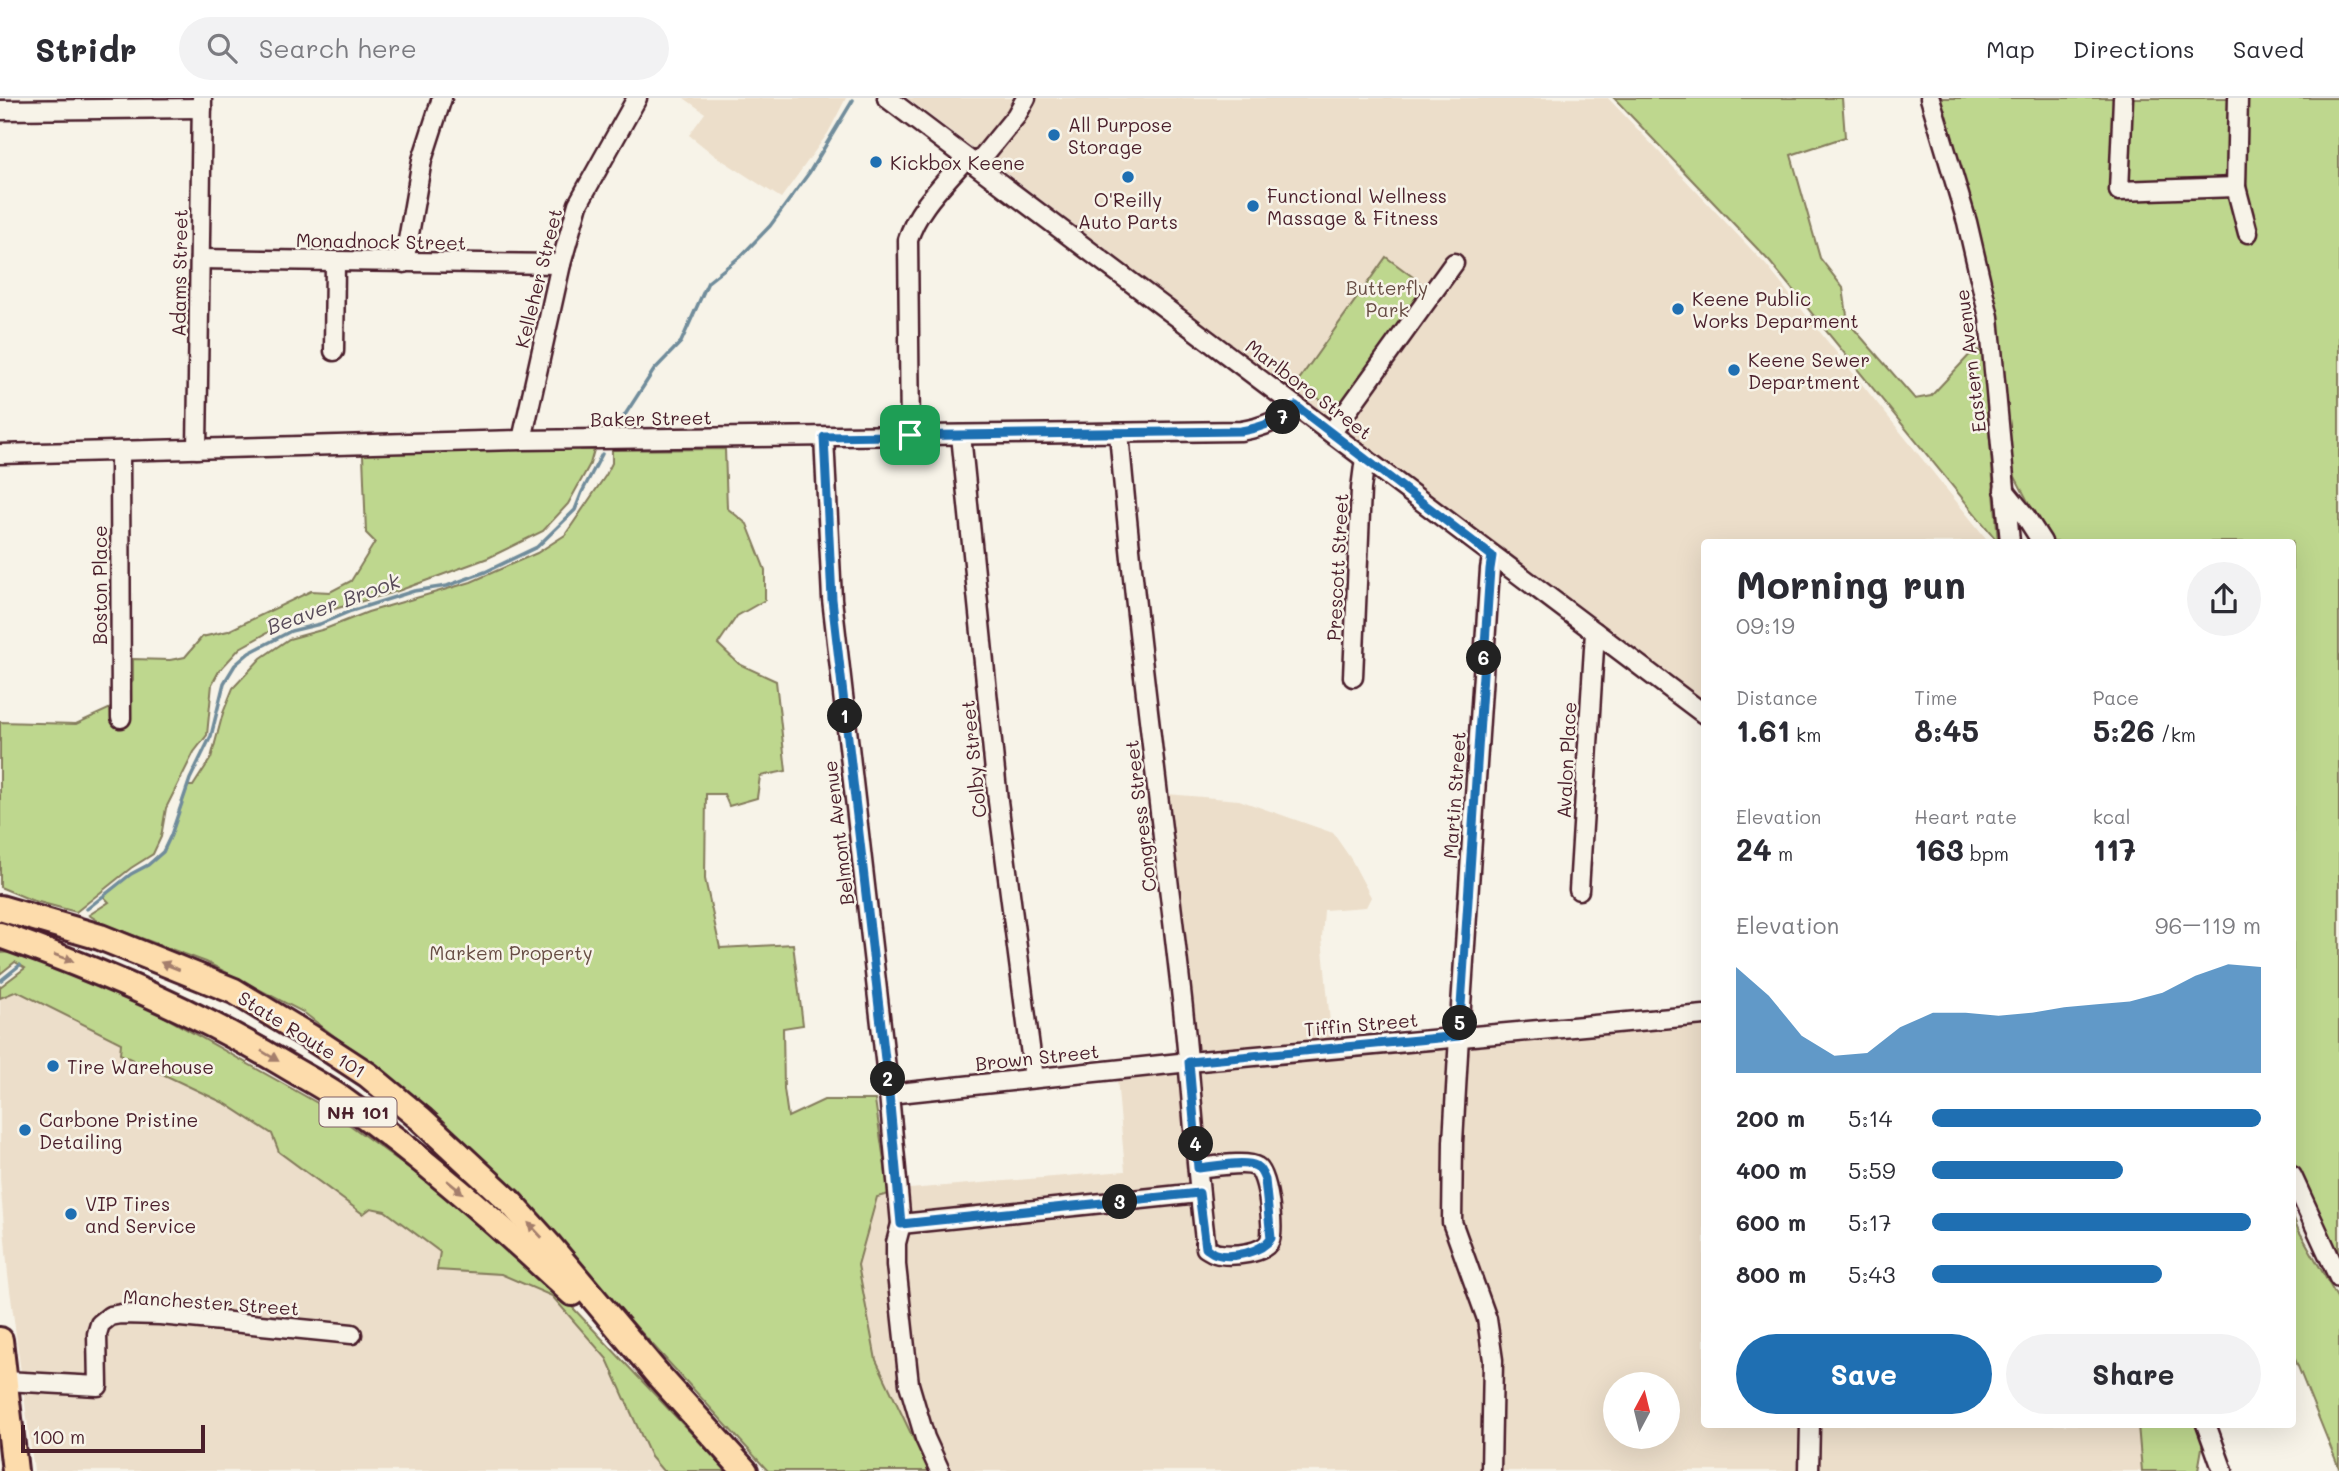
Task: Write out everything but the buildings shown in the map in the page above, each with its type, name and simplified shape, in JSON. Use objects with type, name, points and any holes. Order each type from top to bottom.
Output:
[{"type":"highway","points":[[0,902],[26,916]]},
{"type":"highway","name":"State Route 101","points":[[0,908],[100,937],[234,991],[368,1074],[510,1202],[659,1376],[745,1471]]},
{"type":"highway","name":"State Route 101","points":[[0,935],[97,970],[225,1030],[338,1097],[491,1217],[659,1376]]},
{"type":"highway","points":[[0,947],[19,944],[34,947]]},
{"type":"highway","points":[[0,1340],[15,1471]]},
{"type":"street","points":[[404,263],[422,160],[442,98]]},
{"type":"street","name":"Kelleher Street","points":[[522,440],[561,264],[578,204],[637,98]]},
{"type":"street","name":"Marlboro Street","points":[[887,98],[1701,712]]},
{"type":"street","points":[[910,435],[908,240],[912,225],[921,211],[1016,116],[1026,98]]},
{"type":"street","name":"Eastern Avenue","points":[[1930,98],[1967,222],[1989,317],[2010,539]]},
{"type":"street","points":[[2123,98],[2119,191],[2236,187]]},
{"type":"street","points":[[2238,98],[2236,187],[2248,233]]},
{"type":"street","points":[[0,110],[202,103]]},
{"type":"street","name":"Adams Street","points":[[197,449],[202,103]]},
{"type":"street","name":"Monadnock Street","points":[[200,260],[561,264]]},
{"type":"street","points":[[334,351],[335,263]]},
{"type":"street","points":[[1332,432],[1454,263]]},
{"type":"street","name":"Baker Street","points":[[0,454],[522,440],[1241,431],[1263,428],[1279,420],[1296,406]]},
{"type":"street","name":"Congress Street","points":[[1119,433],[1189,1062],[1199,1193]]},
{"type":"street","name":"Colby Street","points":[[961,435],[998,801],[1034,1078]]},
{"type":"street","name":"Belmont Avenue","points":[[824,437],[832,599],[889,1094],[901,1224],[896,1243],[896,1265],[909,1384],[925,1438],[940,1471]]},
{"type":"street","name":"Boston Place","points":[[120,451],[121,718]]},
{"type":"street","name":"Prescott Street","points":[[1353,677],[1361,489],[1365,458]]},
{"type":"street","points":[[2004,490],[2040,539]]},
{"type":"street","name":"Martin Street","points":[[1491,1471],[1493,1360],[1489,1333],[1476,1284],[1452,1222],[1459,1036],[1492,556]]},
{"type":"street","name":"Avalon Place","points":[[1579,890],[1595,632]]},
{"type":"street","name":"Tiffin Street","points":[[1189,1062],[1701,1015]]},
{"type":"street","name":"Brown Street","points":[[889,1094],[1189,1062]]},
{"type":"street","points":[[901,1224],[1199,1193],[1206,1248],[1217,1254],[1229,1255],[1255,1251],[1266,1245],[1271,1238],[1270,1218],[1262,1172],[1256,1166],[1246,1164],[1198,1168]]},
{"type":"street","points":[[2296,1185],[2339,1278]]},
{"type":"street","name":"Manchester Street","points":[[5,1381],[98,1386],[97,1334],[100,1324],[110,1316],[121,1314],[160,1315],[352,1334]]},
{"type":"street","points":[[1809,1471],[1810,1428]]},
{"type":"street","points":[[2207,1428],[2222,1471]]},
{"type":"shaded area","points":[[684,98],[846,98],[828,133],[781,198],[714,155],[689,135],[705,113]]},
{"type":"shaded area","points":[[907,98],[1608,98],[1766,265],[1987,539],[1701,539],[1701,701]]},
{"type":"shaded area","points":[[1167,794],[1239,800],[1333,833],[1351,859],[1371,897],[1366,907],[1324,910],[1322,938],[1333,1054],[1701,1024],[1701,1428],[2138,1428],[2142,1471],[933,1471],[914,1440],[876,1360],[858,1265],[877,1197],[909,1189],[1125,1171],[1117,1078],[1199,1069]]},
{"type":"shaded area","points":[[17,991],[121,1043],[120,1054],[226,1104],[272,1134],[279,1152],[363,1214],[370,1208],[385,1211],[441,1252],[438,1270],[501,1274],[552,1296],[607,1359],[651,1457],[663,1471],[34,1471],[8,1275],[0,1179],[0,998]]},
{"type":"green space","points":[[1614,98],[1842,98],[1845,137],[1791,155],[1820,258],[1843,288],[1848,322],[1915,399],[1931,396],[1975,349],[1983,353],[1998,539],[1996,539],[1770,262]]},
{"type":"green space","points":[[1938,98],[2339,98],[2339,1265],[2296,1168],[2296,539],[2047,539],[2012,471],[2003,363],[1990,285]]},
{"type":"green space","name":"Butterfly Park","points":[[1386,257],[1425,286],[1336,410],[1296,384]]},
{"type":"green space","points":[[580,446],[581,450],[594,450],[590,464],[568,504],[543,531],[488,558],[398,591],[285,623],[240,648],[219,671],[212,684],[207,735],[194,752],[166,808],[161,837],[153,854],[76,912],[31,900],[0,887],[0,722],[76,724],[111,708],[133,681],[133,659],[170,660],[185,657],[202,637],[228,631],[311,591],[330,592],[351,581],[375,542],[366,533],[363,455],[367,450]]},
{"type":"green space","name":"Markem Property","points":[[725,449],[727,508],[747,524],[765,570],[765,600],[737,616],[718,644],[739,664],[776,681],[786,771],[760,776],[757,798],[729,806],[724,794],[706,794],[705,879],[720,948],[793,944],[803,1025],[783,1028],[784,1089],[788,1117],[824,1100],[875,1100],[889,1194],[877,1197],[858,1265],[876,1360],[914,1440],[933,1471],[768,1471],[493,1170],[433,1112],[303,1012],[206,962],[103,924],[89,915],[109,902],[103,896],[131,874],[148,865],[163,851],[188,786],[193,786],[211,758],[233,688],[261,658],[289,639],[325,629],[368,612],[471,582],[537,553],[565,535],[606,475],[612,463],[612,450]]},
{"type":"green space","points":[[13,952],[147,1007],[328,1109],[461,1206],[557,1291],[727,1471],[663,1471],[651,1457],[607,1359],[552,1296],[501,1274],[437,1270],[440,1252],[385,1211],[371,1208],[363,1214],[279,1152],[272,1134],[226,1104],[120,1054],[121,1043],[17,991],[0,998],[0,987],[25,968],[15,962],[0,974],[0,953]]},
{"type":"green space","points":[[2296,1224],[2339,1301],[2339,1468],[2296,1361]]},
{"type":"green space","points":[[2138,1428],[2198,1428],[2203,1442],[2198,1471],[2142,1471]]},
{"type":"waterway","name":"Beaver Brook","points":[[619,424],[654,370],[681,342],[708,282],[742,255],[770,226],[809,173],[853,100]]},
{"type":"waterway","name":"Beaver Brook","points":[[87,909],[163,852],[190,779],[211,736],[224,683],[235,665],[249,653],[291,631],[320,624],[414,591],[447,586],[485,572],[537,547],[575,510],[602,454]]},
{"type":"waterway","name":"Beaver Brook","points":[[0,981],[20,965]]},
{"type":"place","name":"All Purpose Storage","points":[[1054,135]]},
{"type":"place","name":"Kickbox Keene","points":[[876,162]]},
{"type":"place","name":"O'Reilly Auto Parts","points":[[1128,177]]},
{"type":"place","name":"Functional Wellness Massage & Fitness","points":[[1253,206]]},
{"type":"place","name":"Keene Public Works Deparment","points":[[1678,309]]},
{"type":"place","name":"Keene Sewer Department","points":[[1734,370]]},
{"type":"place","name":"Tire Warehouse","points":[[53,1066]]},
{"type":"place","name":"Carbone Pristine Detailing","points":[[25,1130]]},
{"type":"place","name":"VIP Tires and Service","points":[[71,1214]]},
{"type":"route","points":[[1296,406],[1492,556],[1459,1036],[1189,1062],[1198,1168],[1246,1164],[1256,1166],[1265,1180],[1271,1238],[1266,1245],[1255,1251],[1229,1255],[1217,1254],[1206,1248],[1199,1193],[901,1224],[889,1094],[832,599],[824,437],[910,435],[1241,431],[1263,428],[1279,420],[1296,406]]}]
